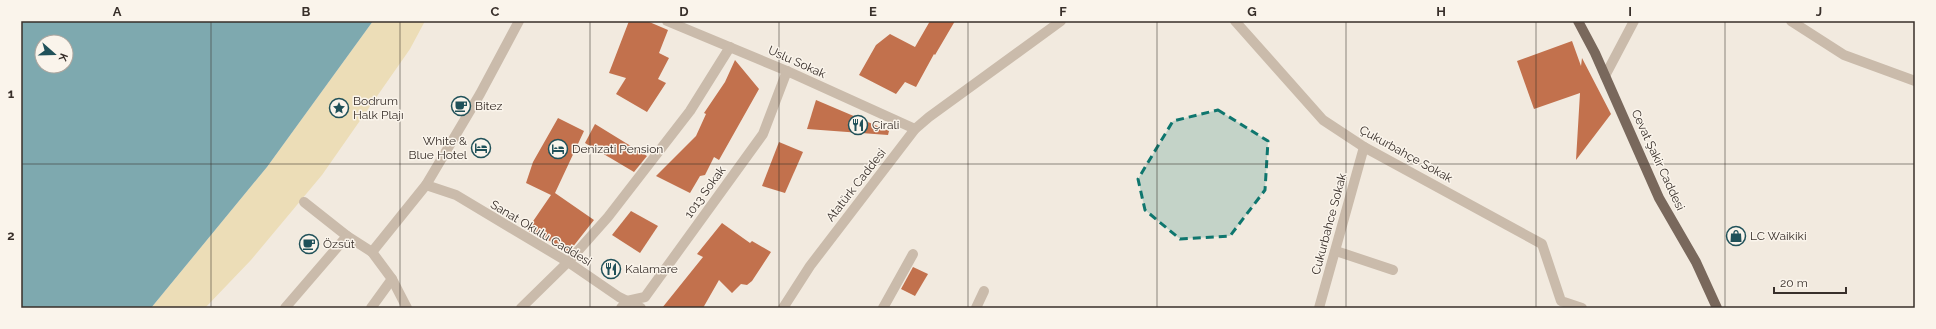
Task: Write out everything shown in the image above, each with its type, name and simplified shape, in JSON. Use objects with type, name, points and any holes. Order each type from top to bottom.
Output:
[{"type":"main road","name":"Cevat Şakir Caddesi","points":[[1578,21],[1605,76],[1659,198],[1696,262],[1717,308]]},
{"type":"street","points":[[372,252],[426,185],[480,94],[519,21]]},
{"type":"street","name":"Uslu Sokak","points":[[668,21],[787,71],[915,130]]},
{"type":"street","name":"Atatürk Caddesi","points":[[783,308],[810,266],[915,130],[929,117],[1061,21]]},
{"type":"street","name":"Çukurbahçe Sokak","points":[[1235,21],[1323,120],[1364,147],[1542,244],[1561,301],[1582,308]]},
{"type":"street","points":[[1605,76],[1634,21]]},
{"type":"street","points":[[1791,21],[1844,55],[1915,81]]},
{"type":"street","points":[[521,308],[568,262],[608,217],[685,117],[730,46]]},
{"type":"street","name":"1013 Sokak","points":[[624,305],[645,297],[763,134],[787,71]]},
{"type":"street","name":"Cukurbahce Sokak","points":[[1319,308],[1364,147]]},
{"type":"street","name":"Sanat Okulu Caddesi","points":[[426,185],[456,196],[568,262],[624,305],[641,308]]},
{"type":"street","points":[[304,202],[347,236],[372,252],[392,279],[407,308]]},
{"type":"street","points":[[286,308],[347,236]]},
{"type":"street","points":[[1336,251],[1393,270]]},
{"type":"street","points":[[883,308],[913,254]]},
{"type":"street","points":[[371,308],[392,279]]},
{"type":"street","points":[[976,308],[984,291]]},
{"type":"highlighted area","points":[[1218,110],[1268,141],[1265,190],[1230,236],[1180,239],[1145,210],[1138,179],[1173,121]]},
{"type":"sand","name":"Bodrum Halk Plajı","points":[[373,21],[425,21],[410,49],[322,175],[251,260],[205,308],[151,308],[267,167]]},
{"type":"water","points":[[21,21],[373,21],[267,167],[151,308],[21,308]]},
{"type":"building","points":[[629,21],[647,21],[668,30],[659,53],[669,58],[658,79],[666,83],[647,112],[616,94],[626,78],[609,73]]},
{"type":"building","points":[[930,21],[955,21],[935,55],[934,54],[916,87],[905,82],[896,94],[859,75],[876,45],[890,34],[915,47]]},
{"type":"building","points":[[1572,41],[1581,66],[1582,58],[1611,114],[1576,160],[1580,93],[1534,109],[1517,61]]},
{"type":"building","points":[[735,60],[759,89],[719,160],[714,157],[705,175],[700,176],[690,193],[656,176],[696,136],[706,114],[704,113],[725,82]]},
{"type":"building","points":[[816,100],[889,131],[888,135],[807,129]]},
{"type":"building","points":[[558,118],[584,131],[555,193],[594,220],[568,253],[548,240],[547,242],[527,230],[551,195],[526,183],[533,162]]},
{"type":"building","points":[[595,124],[647,156],[634,172],[585,143]]},
{"type":"building","points":[[779,142],[803,152],[785,193],[762,186]]},
{"type":"building","points":[[631,211],[658,226],[640,253],[612,235]]},
{"type":"building","points":[[722,223],[750,243],[752,241],[771,252],[752,281],[747,285],[741,284],[732,293],[719,280],[703,308],[662,308],[703,257],[697,254]]},
{"type":"building","points":[[913,267],[928,274],[915,296],[901,289]]},
{"type":"place","name":"Bitez","points":[[461,106]]},
{"type":"place","name":"Bodrum Halk Plajı","points":[[339,108]]},
{"type":"place","name":"Çirali","points":[[858,125]]},
{"type":"place","name":"White & Blue Hotel","points":[[481,148]]},
{"type":"place","name":"Denizati Pension","points":[[558,149]]},
{"type":"place","name":"LC Waikiki","points":[[1736,236]]},
{"type":"place","name":"Özsüt","points":[[309,244]]},
{"type":"place","name":"Kalamare","points":[[611,269]]}]
